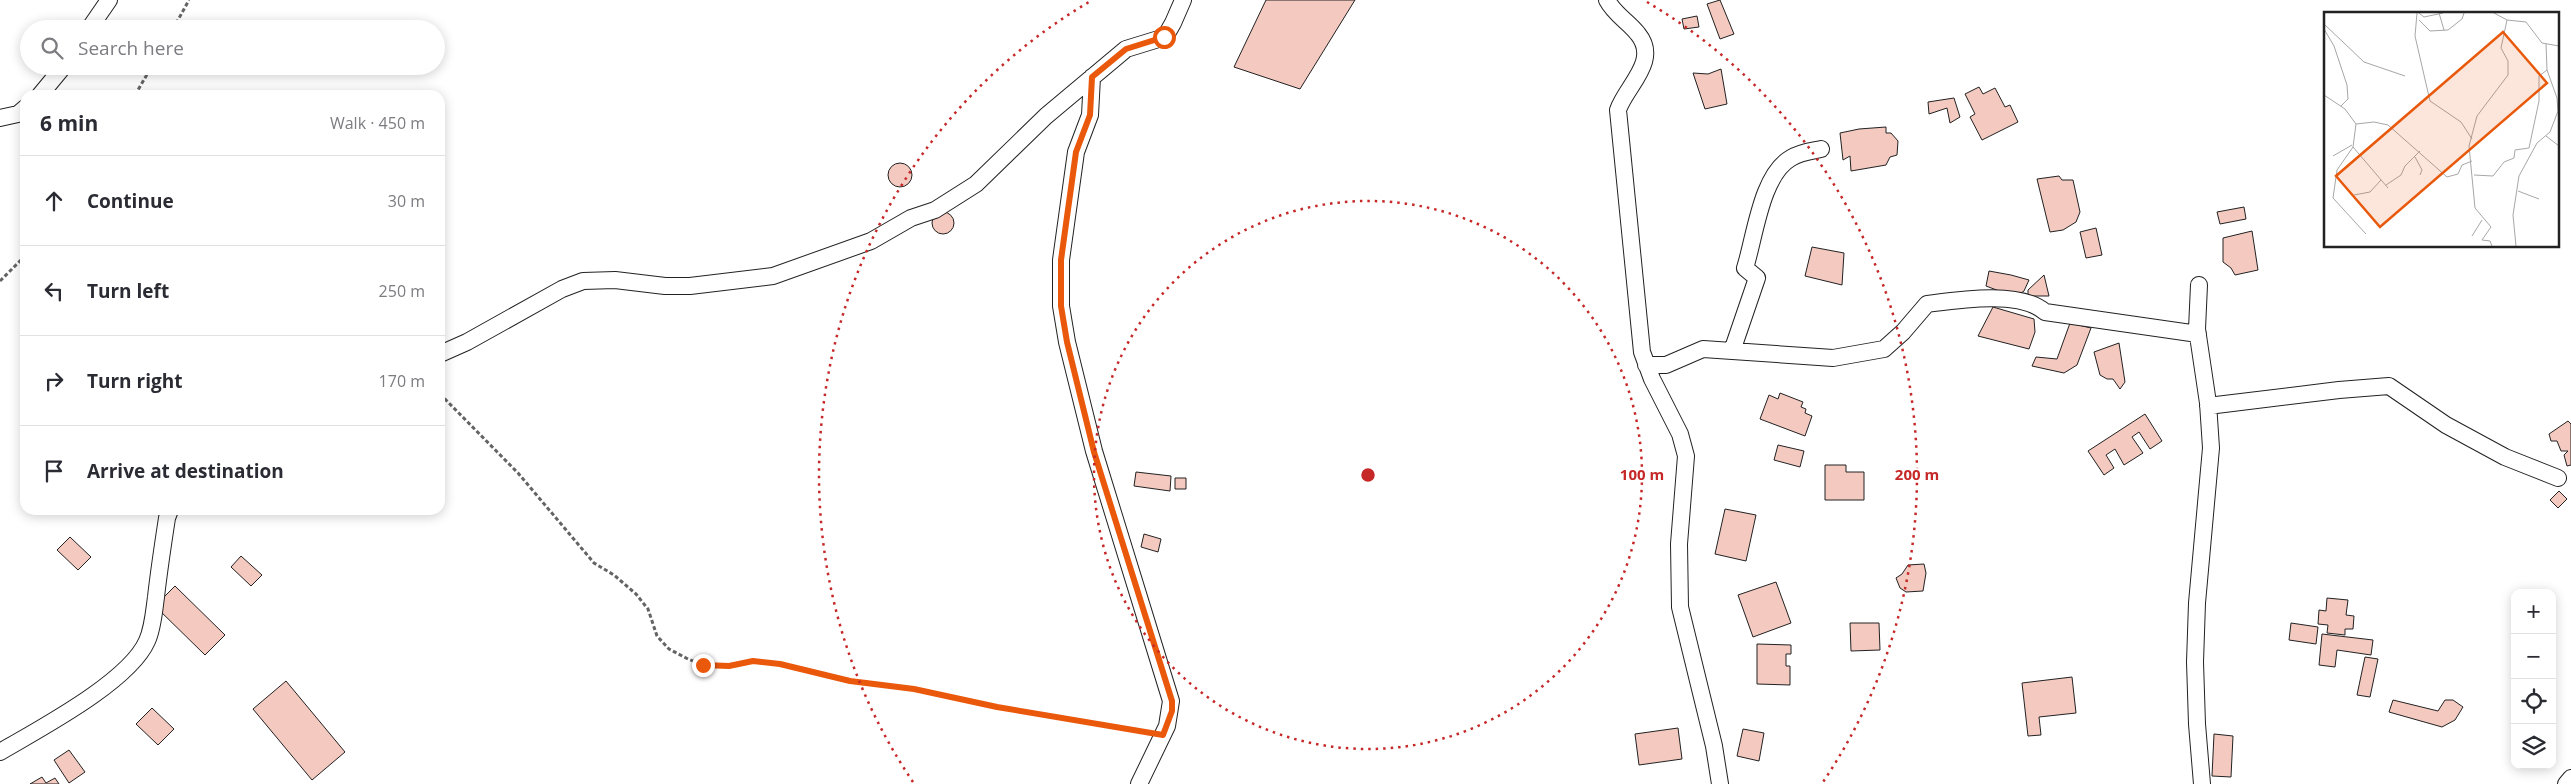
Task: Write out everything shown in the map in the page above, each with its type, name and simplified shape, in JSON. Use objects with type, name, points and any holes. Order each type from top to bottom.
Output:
[{"type":"street","points":[[96,20],[110,0]]},
{"type":"street","points":[[445,352],[467,342],[562,289],[583,281],[615,280],[665,286],[690,286],[773,276],[871,241],[911,218],[934,210],[976,184],[1023,137],[1126,49],[1164,37],[1174,23],[1183,0]]},
{"type":"street","points":[[1607,0],[1618,16],[1638,34],[1643,42],[1643,69],[1622,99],[1618,110],[1623,181],[1631,222],[1639,331],[1646,365],[1680,434],[1686,456],[1678,544],[1680,607],[1714,746],[1720,784]]},
{"type":"street","points":[[44,90],[57,75]]},
{"type":"street","points":[[1092,77],[1090,115],[1076,152],[1061,260],[1061,306],[1067,342],[1094,452],[1172,701],[1172,711],[1163,735],[1139,784]]},
{"type":"street","points":[[0,118],[20,112]]},
{"type":"street","points":[[1732,351],[1757,278],[1745,268],[1769,186],[1779,169],[1791,158],[1821,149]]},
{"type":"street","points":[[2199,285],[2198,334],[2208,406],[2210,448],[2196,653],[2197,724],[2202,784]]},
{"type":"street","points":[[1646,365],[1666,365],[1703,349],[1834,358],[1884,349],[1903,332],[1927,304],[1991,298],[2037,305],[2046,312],[2198,334]]},
{"type":"street","points":[[2208,406],[2339,390],[2389,386],[2446,425],[2504,457],[2558,478]]},
{"type":"street","points":[[0,752],[100,689],[125,670],[140,654],[148,641],[153,621],[168,515]]},
{"type":"street","points":[[2566,784],[2571,778]]},
{"type":"path","points":[[178,20],[188,0]]},
{"type":"path","points":[[138,90],[147,75]]},
{"type":"path","points":[[0,281],[20,261]]},
{"type":"path","points":[[445,399],[518,473],[594,563],[614,575],[636,594],[648,609],[657,636],[668,649],[688,659],[703,665],[729,666],[753,661],[780,664],[850,681],[914,689],[997,707],[1163,735]]},
{"type":"building","points":[[1266,0],[1355,0],[1300,89],[1234,67]]},
{"type":"building","points":[[1720,0],[1734,34],[1720,39],[1707,4]]},
{"type":"building","points":[[1697,16],[1699,27],[1684,29],[1682,19]]},
{"type":"building","points":[[1721,69],[1727,104],[1705,109],[1693,73],[1708,74]]},
{"type":"building","points":[[1979,87],[1983,94],[1995,88],[2005,107],[2010,105],[2018,122],[1982,140],[1970,117],[1975,114],[1965,94]]},
{"type":"building","points":[[1954,98],[1960,117],[1950,123],[1947,108],[1929,114],[1928,102]]},
{"type":"building","points":[[1886,127],[1886,133],[1891,133],[1898,141],[1897,155],[1890,157],[1886,165],[1851,171],[1850,156],[1843,160],[1840,133],[1859,129]]},
{"type":"building","points":[[900,163],[905,164],[911,170],[911,180],[905,186],[900,187],[895,186],[889,180],[888,175],[889,170],[895,164]]},
{"type":"building","points":[[2059,176],[2062,180],[2073,180],[2080,212],[2076,222],[2063,230],[2050,232],[2037,179]]},
{"type":"building","points":[[2244,207],[2246,219],[2220,224],[2217,212]]},
{"type":"building","points":[[943,212],[951,215],[954,223],[951,231],[943,234],[935,231],[932,223],[935,215]]},
{"type":"building","points":[[2096,228],[2102,255],[2086,258],[2080,232]]},
{"type":"building","points":[[2252,231],[2258,270],[2235,275],[2231,268],[2223,262],[2223,238]]},
{"type":"building","points":[[1812,247],[1844,253],[1842,285],[1805,276]]},
{"type":"building","points":[[1989,271],[2029,280],[2024,291],[2015,297],[1986,286]]},
{"type":"building","points":[[2044,275],[2049,296],[2028,296],[2028,290]]},
{"type":"building","points":[[1993,307],[2034,319],[2035,332],[2029,349],[1978,336]]},
{"type":"building","points":[[2070,323],[2091,328],[2077,365],[2064,373],[2032,366],[2036,357],[2057,359]]},
{"type":"building","points":[[2119,343],[2125,382],[2120,389],[2113,379],[2107,379],[2100,375],[2094,352]]},
{"type":"building","points":[[1780,393],[1803,402],[1801,407],[1806,409],[1805,413],[1812,416],[1805,436],[1760,419],[1769,395],[1778,399]]},
{"type":"building","points":[[2145,414],[2162,441],[2150,449],[2139,432],[2132,437],[2143,453],[2124,465],[2115,449],[2106,455],[2114,468],[2104,475],[2088,451]]},
{"type":"building","points":[[2568,421],[2571,424],[2571,465],[2567,466],[2564,455],[2568,451],[2561,451],[2557,441],[2551,441],[2549,434]]},
{"type":"building","points":[[1778,445],[1804,451],[1800,467],[1774,460]]},
{"type":"building","points":[[1825,465],[1846,465],[1846,472],[1864,472],[1864,500],[1825,500]]},
{"type":"building","points":[[1136,472],[1171,476],[1170,491],[1134,486]]},
{"type":"building","points":[[1175,478],[1186,478],[1186,489],[1175,489]]},
{"type":"building","points":[[2559,491],[2567,499],[2558,508],[2550,500]]},
{"type":"building","points":[[1725,509],[1756,515],[1746,561],[1715,554]]},
{"type":"building","points":[[1144,534],[1161,539],[1158,552],[1141,547]]},
{"type":"building","points":[[70,537],[91,557],[78,570],[57,550]]},
{"type":"building","points":[[241,556],[262,575],[251,586],[231,567]]},
{"type":"building","points":[[1924,564],[1926,573],[1923,591],[1906,592],[1900,588],[1896,578],[1902,574],[1908,565]]},
{"type":"building","points":[[1776,582],[1791,623],[1753,637],[1738,595]]},
{"type":"building","points":[[175,586],[225,635],[205,655],[155,606]]},
{"type":"building","points":[[2327,598],[2348,600],[2346,615],[2354,616],[2353,629],[2345,629],[2345,635],[2327,633],[2328,625],[2318,624],[2319,610],[2326,611]]},
{"type":"building","points":[[1850,623],[1879,623],[1880,650],[1851,651]]},
{"type":"building","points":[[2291,623],[2318,627],[2316,644],[2289,640]]},
{"type":"building","points":[[2322,634],[2373,640],[2371,655],[2337,650],[2335,667],[2319,665]]},
{"type":"building","points":[[1757,644],[1791,645],[1791,654],[1786,654],[1786,666],[1790,666],[1790,685],[1757,684]]},
{"type":"building","points":[[2365,657],[2378,659],[2370,697],[2357,695]]},
{"type":"building","points":[[2072,677],[2076,713],[2039,717],[2041,735],[2028,736],[2022,683]]},
{"type":"building","points":[[286,681],[345,752],[312,780],[253,709]]},
{"type":"building","points":[[2393,700],[2438,711],[2445,700],[2453,700],[2463,707],[2455,720],[2442,727],[2389,712]]},
{"type":"building","points":[[152,708],[174,729],[158,745],[136,724]]},
{"type":"building","points":[[1678,728],[1682,759],[1639,765],[1635,734]]},
{"type":"building","points":[[1743,729],[1764,733],[1759,761],[1737,756]]},
{"type":"building","points":[[2214,734],[2233,736],[2231,777],[2212,776]]},
{"type":"building","points":[[69,750],[85,772],[69,783],[54,760]]},
{"type":"building","points":[[42,777],[46,783],[55,778],[59,784],[30,784]]},
{"type":"route","points":[[703,665],[729,666],[753,661],[780,664],[850,681],[914,689],[997,707],[1101,723],[1163,735],[1172,711],[1172,701],[1119,537],[1094,452],[1067,342],[1061,306],[1060,282],[1061,260],[1076,152],[1090,115],[1092,77],[1126,49],[1164,37]]}]
